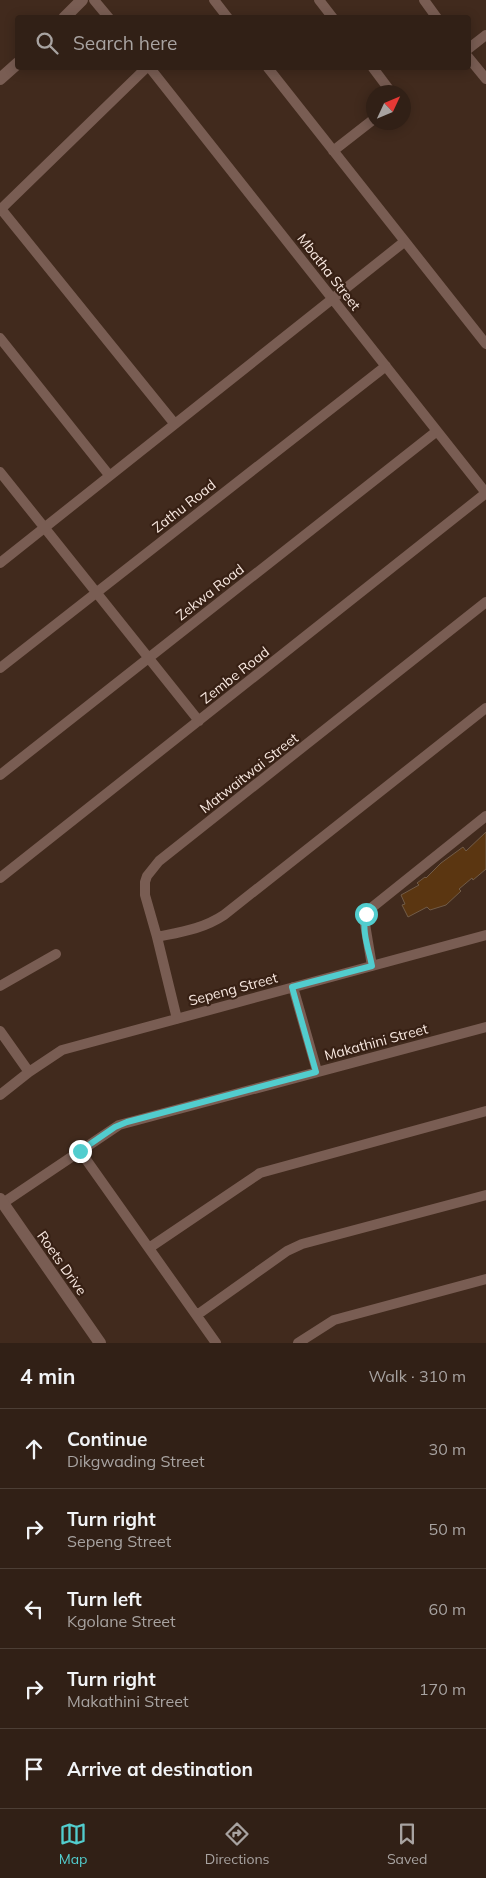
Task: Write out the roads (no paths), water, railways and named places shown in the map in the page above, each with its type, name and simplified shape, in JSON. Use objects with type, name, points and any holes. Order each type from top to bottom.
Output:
[{"type":"street","points":[[67,15],[82,0]]},
{"type":"street","points":[[94,0],[106,15]]},
{"type":"street","points":[[214,0],[226,15]]},
{"type":"street","points":[[319,0],[331,15]]},
{"type":"street","points":[[424,0],[435,15]]},
{"type":"street","points":[[471,47],[486,35]]},
{"type":"street","points":[[471,61],[486,79]]},
{"type":"street","points":[[0,79],[15,65]]},
{"type":"street","points":[[146,70],[1,209],[174,423]]},
{"type":"street","name":"Mbatha Street","points":[[150,70],[486,493]]},
{"type":"street","points":[[270,70],[486,344]]},
{"type":"street","points":[[375,70],[387,85]]},
{"type":"street","points":[[333,151],[366,125]]},
{"type":"street","points":[[0,563],[404,242]]},
{"type":"street","points":[[0,338],[109,475]]},
{"type":"street","name":"Zathu Road","points":[[0,668],[386,366]]},
{"type":"street","name":"Zekwa Road","points":[[0,774],[437,431]]},
{"type":"street","points":[[0,472],[199,721]]},
{"type":"street","name":"Zembe Road","points":[[0,878],[486,493]]},
{"type":"street","name":"Matwaitwai Street","points":[[177,1019],[145,895],[144,888],[147,876],[159,861],[486,602]]},
{"type":"street","points":[[157,937],[196,929],[224,915],[486,708]]},
{"type":"street","points":[[372,966],[365,924],[365,918],[370,909],[486,816]]},
{"type":"street","name":"Sepeng Street","points":[[0,1095],[29,1072],[59,1052],[486,935]]},
{"type":"street","points":[[0,986],[56,954]]},
{"type":"street","points":[[292,987],[316,1072]]},
{"type":"street","name":"Makathini Street","points":[[1,1201],[115,1127],[127,1122],[486,1027]]},
{"type":"street","points":[[0,1031],[29,1072]]},
{"type":"street","points":[[149,1248],[260,1173],[486,1111]]},
{"type":"street","points":[[80,1151],[216,1343]]},
{"type":"street","points":[[197,1315],[287,1251],[302,1244],[486,1195]]},
{"type":"street","name":"Roets Drive","points":[[1,1201],[100,1343]]},
{"type":"street","points":[[298,1343],[334,1320],[486,1279]]}]
